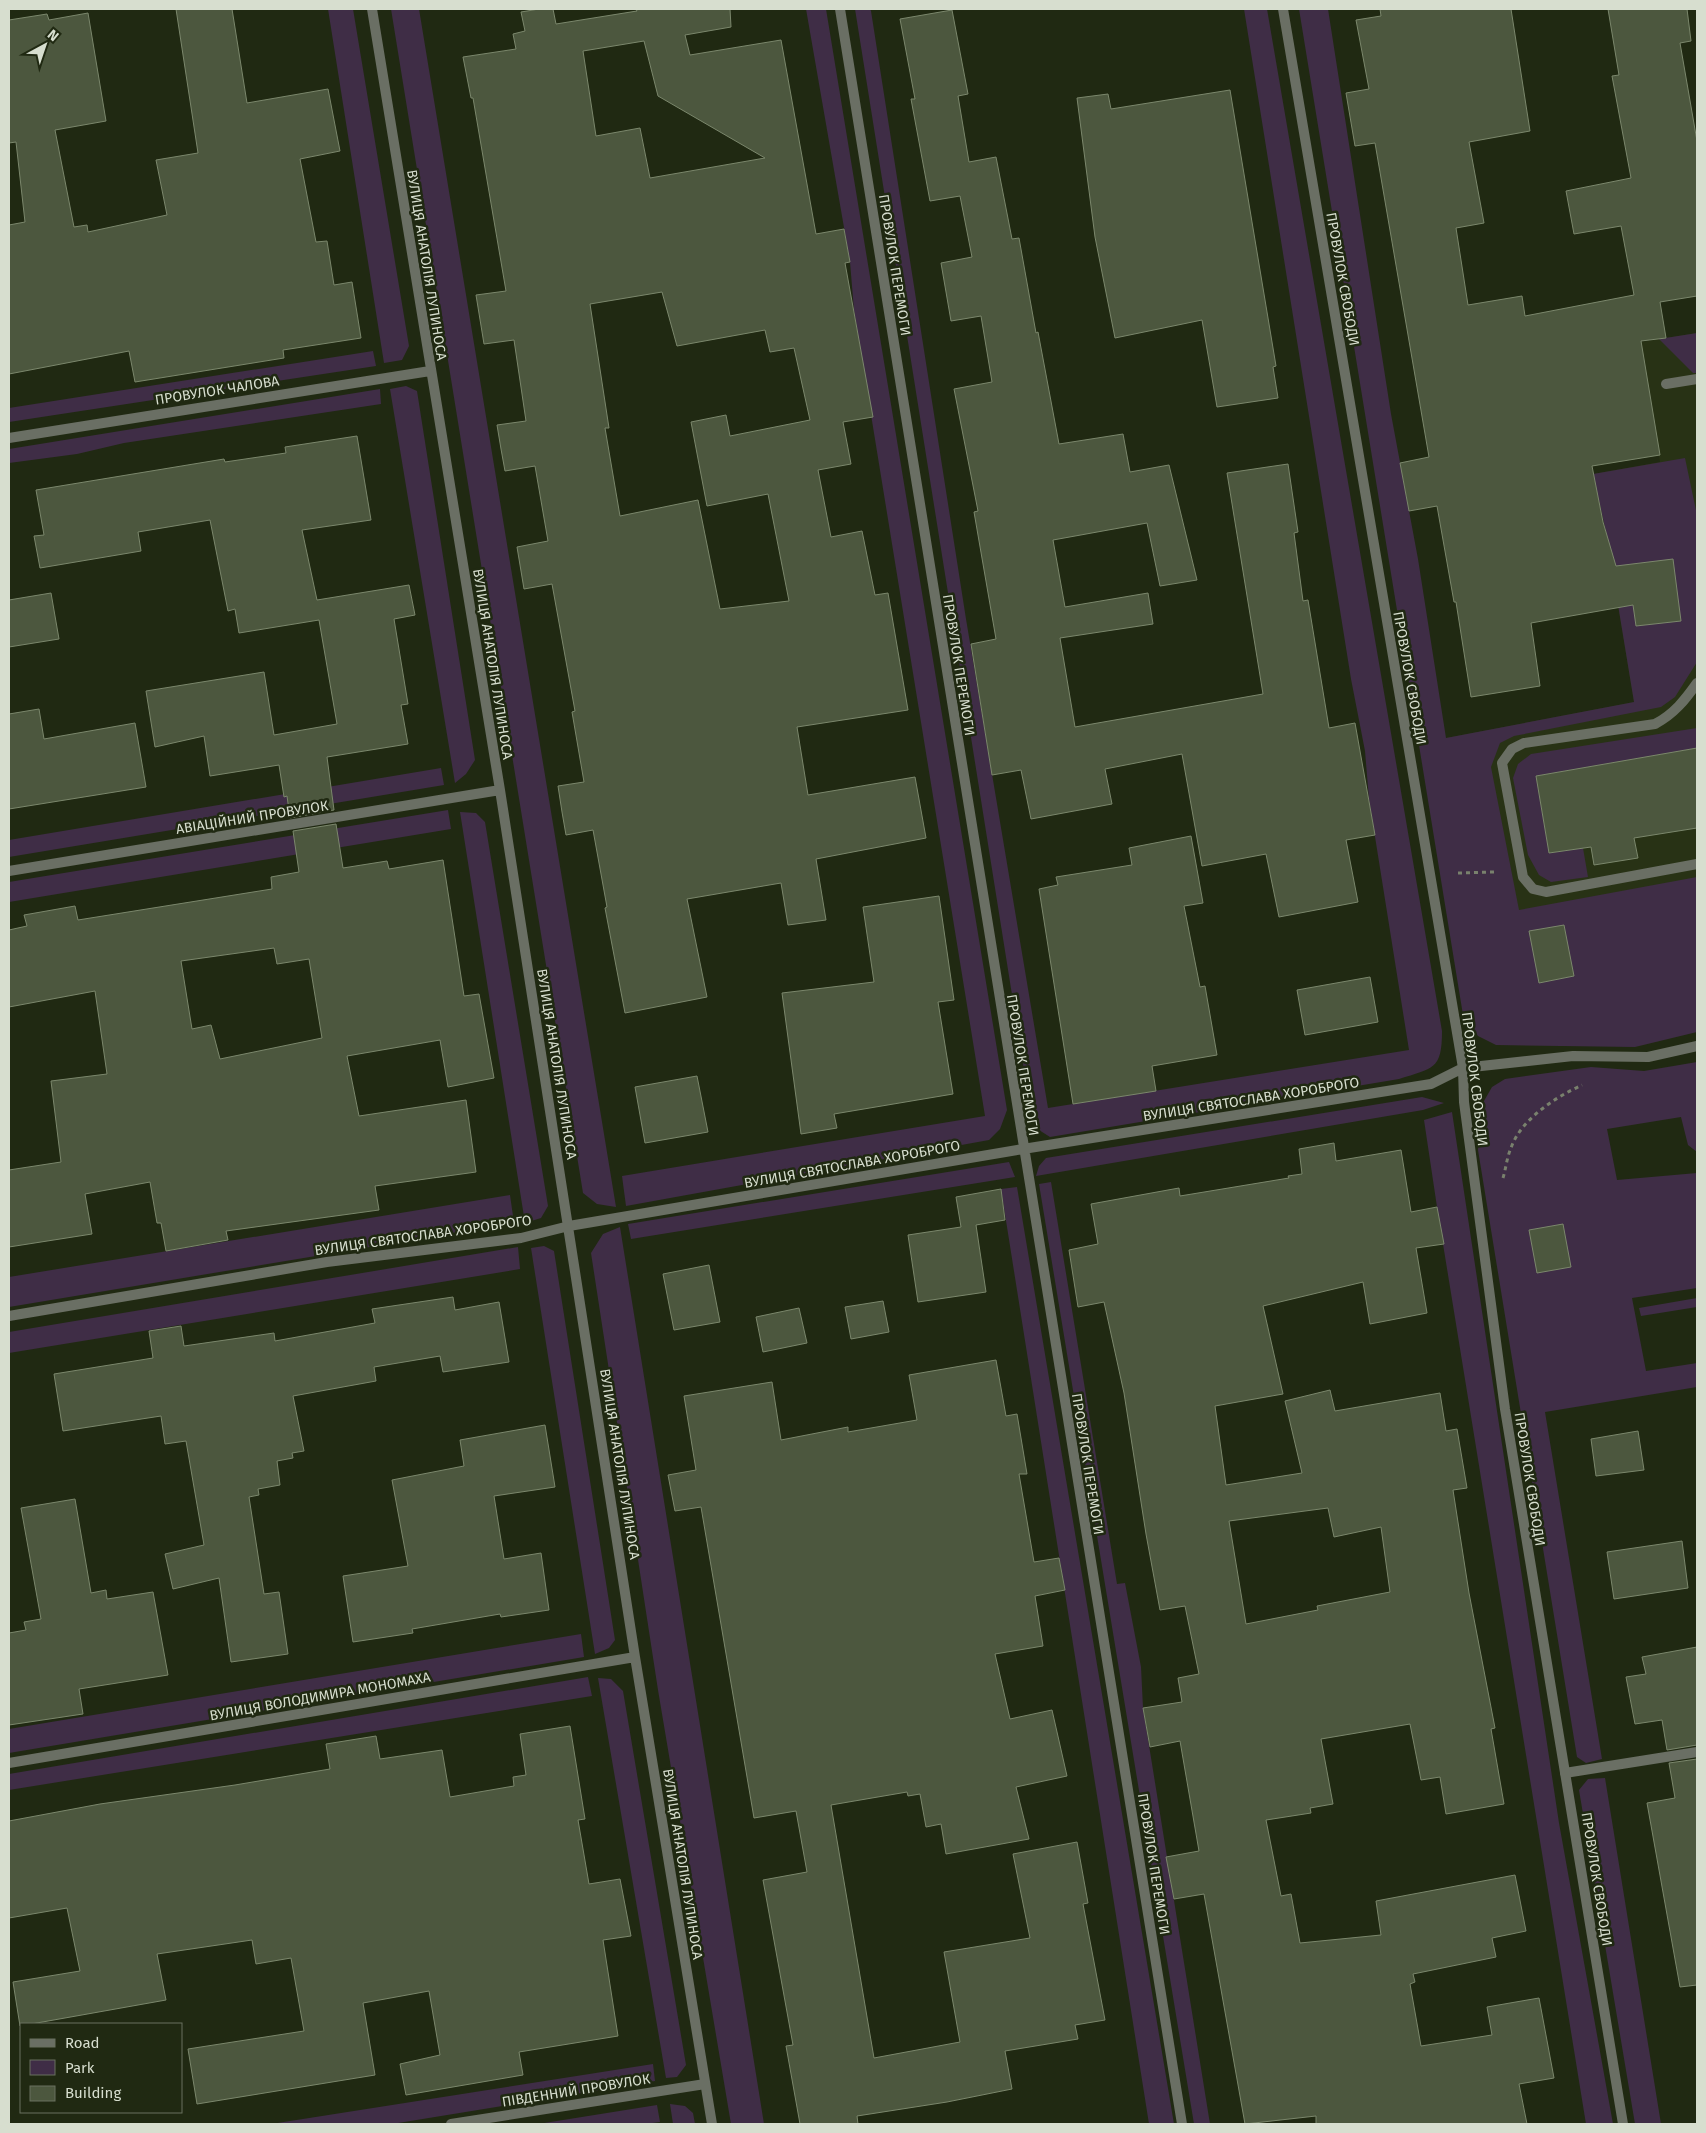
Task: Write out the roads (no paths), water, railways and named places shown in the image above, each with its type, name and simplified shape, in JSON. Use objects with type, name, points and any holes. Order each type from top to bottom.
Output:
[{"type":"street","name":"ВУЛИЦЯ АНАТОЛІЯ ЛУПИНОСА","points":[[372,9],[500,790],[636,1657],[712,2124]]},
{"type":"street","name":"ПРОВУЛОК ПЕРЕМОГИ","points":[[840,9],[1182,2124]]},
{"type":"street","name":"ПРОВУЛОК СВОБОДИ","points":[[1283,9],[1462,1068],[1465,1112],[1505,1410],[1623,2124]]},
{"type":"street","name":"ПРОВУЛОК ЧАЛОВА","points":[[9,438],[430,371]]},
{"type":"street","points":[[1666,384],[1697,379]]},
{"type":"street","points":[[1697,683],[1669,717],[1655,724],[1524,743],[1512,749],[1502,764],[1523,877],[1533,889],[1546,892],[1697,864]]},
{"type":"street","name":"АВІАЦІЙНИЙ ПРОВУЛОК","points":[[9,871],[500,790]]},
{"type":"street","name":"ВУЛИЦЯ СВЯТОСЛАВА ХОРОБРОГО","points":[[9,1316],[327,1262],[521,1238],[569,1226],[1023,1149],[1432,1084],[1462,1068],[1573,1056],[1648,1057],[1697,1046]]},
{"type":"street","name":"ВУЛИЦЯ ВОЛОДИМИРА МОНОМАХА","points":[[9,1763],[636,1657]]},
{"type":"street","points":[[1565,1773],[1697,1752]]},
{"type":"street","name":"ПІВДЕННИЙ ПРОВУЛОК","points":[[451,2124],[705,2084]]}]
